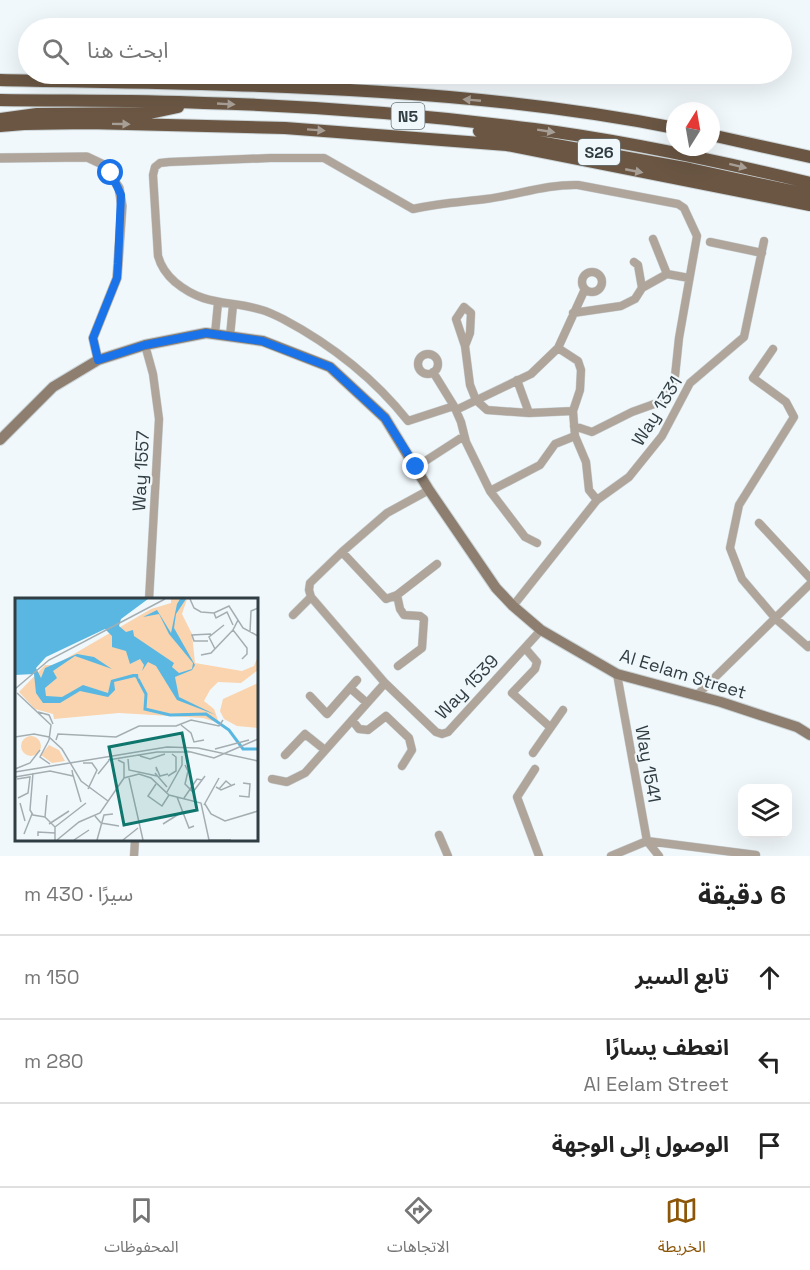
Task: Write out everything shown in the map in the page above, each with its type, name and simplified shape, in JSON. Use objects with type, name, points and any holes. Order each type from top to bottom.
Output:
[{"type":"highway","name":"N5","points":[[0,80],[18,80]]},
{"type":"highway","name":"N5","points":[[182,84],[273,86],[412,94],[537,106],[666,126]]},
{"type":"highway","name":"N5","points":[[0,100],[203,103],[387,114],[534,129],[632,144],[810,183]]},
{"type":"highway","points":[[0,119],[37,114],[150,113],[203,103]]},
{"type":"highway","name":"S26","points":[[387,114],[690,169],[810,195]]},
{"type":"highway","points":[[0,126],[88,123],[285,128],[507,146],[810,205]]},
{"type":"highway","points":[[720,137],[810,157]]},
{"type":"main road","name":"Al Eelam Street","points":[[0,440],[53,387],[98,360],[145,345],[206,333],[262,341],[330,367],[385,418],[429,490],[496,588],[541,630],[617,674],[797,727],[810,735]]},
{"type":"street","points":[[0,158],[87,157],[104,165],[119,188],[122,206],[117,278],[93,338],[98,360]]},
{"type":"street","points":[[574,426],[592,432],[632,412],[657,403],[670,392],[675,376],[697,236],[684,208],[665,201],[564,185],[488,199],[452,201],[413,209],[324,158],[270,158],[160,164],[155,167],[153,175],[158,256],[160,264],[171,278],[185,290],[202,299],[262,310],[284,320],[324,344],[358,368],[379,387],[408,421],[476,400],[531,374],[558,348],[585,289]]},
{"type":"street","points":[[653,239],[667,274]]},
{"type":"street","name":"Way 1331","points":[[513,606],[597,500],[629,477],[662,436],[690,383],[744,337],[764,241]]},
{"type":"street","points":[[710,242],[762,253]]},
{"type":"street","points":[[634,262],[638,265],[642,288]]},
{"type":"street","points":[[573,313],[621,306],[634,299],[642,288],[667,274],[689,279]]},
{"type":"street","points":[[215,334],[218,303]]},
{"type":"street","points":[[230,336],[233,305]]},
{"type":"street","name":"Way 1557","points":[[145,345],[153,374],[159,419],[149,598]]},
{"type":"street","points":[[465,346],[470,385],[476,400],[487,410],[529,413],[573,411]]},
{"type":"street","points":[[558,348],[578,361],[581,370],[580,390],[573,411],[575,436],[586,462],[589,490],[597,500]]},
{"type":"street","points":[[773,349],[753,378],[786,402],[794,417],[739,505],[730,548],[742,579],[776,619],[808,647],[810,645]]},
{"type":"street","points":[[433,372],[455,408],[464,436],[490,491],[525,537],[537,543]]},
{"type":"street","points":[[517,380],[529,413]]},
{"type":"street","points":[[416,467],[464,436]]},
{"type":"street","points":[[490,491],[540,465],[555,444],[575,436]]},
{"type":"street","points":[[293,615],[311,597],[310,583],[342,552],[387,513],[429,490]]},
{"type":"street","points":[[759,523],[810,578]]},
{"type":"street","points":[[342,552],[382,596],[390,598],[437,564]]},
{"type":"street","points":[[696,696],[810,584]]},
{"type":"street","points":[[397,595],[404,615],[420,615],[424,619],[422,648],[398,666]]},
{"type":"street","name":"Way 1539","points":[[311,597],[385,683],[436,732],[442,734],[448,732],[541,630]]},
{"type":"street","points":[[525,648],[537,662],[535,669],[513,693],[550,727]]},
{"type":"street","name":"Way 1541","points":[[617,674],[647,841],[659,856]]},
{"type":"street","points":[[310,696],[327,714],[357,680]]},
{"type":"street","points":[[272,779],[287,782],[305,772],[385,683]]},
{"type":"street","points":[[350,688],[367,704]]},
{"type":"street","points":[[533,753],[563,710]]},
{"type":"street","points":[[352,720],[360,729],[368,730],[386,716],[409,738],[412,750],[402,765]]},
{"type":"street","points":[[285,755],[305,734],[325,750]]},
{"type":"street","points":[[535,770],[517,797],[539,856]]},
{"type":"street","points":[[439,835],[448,856]]},
{"type":"street","points":[[134,856],[135,841]]},
{"type":"street","points":[[611,856],[647,841],[756,855]]},
{"type":"street","points":[[647,841],[651,856]]},
{"type":"route","points":[[111,173],[119,188],[122,206],[118,264],[117,278],[94,333],[93,342],[98,360],[145,345],[206,333],[262,341],[330,367],[385,418],[416,467]]}]
